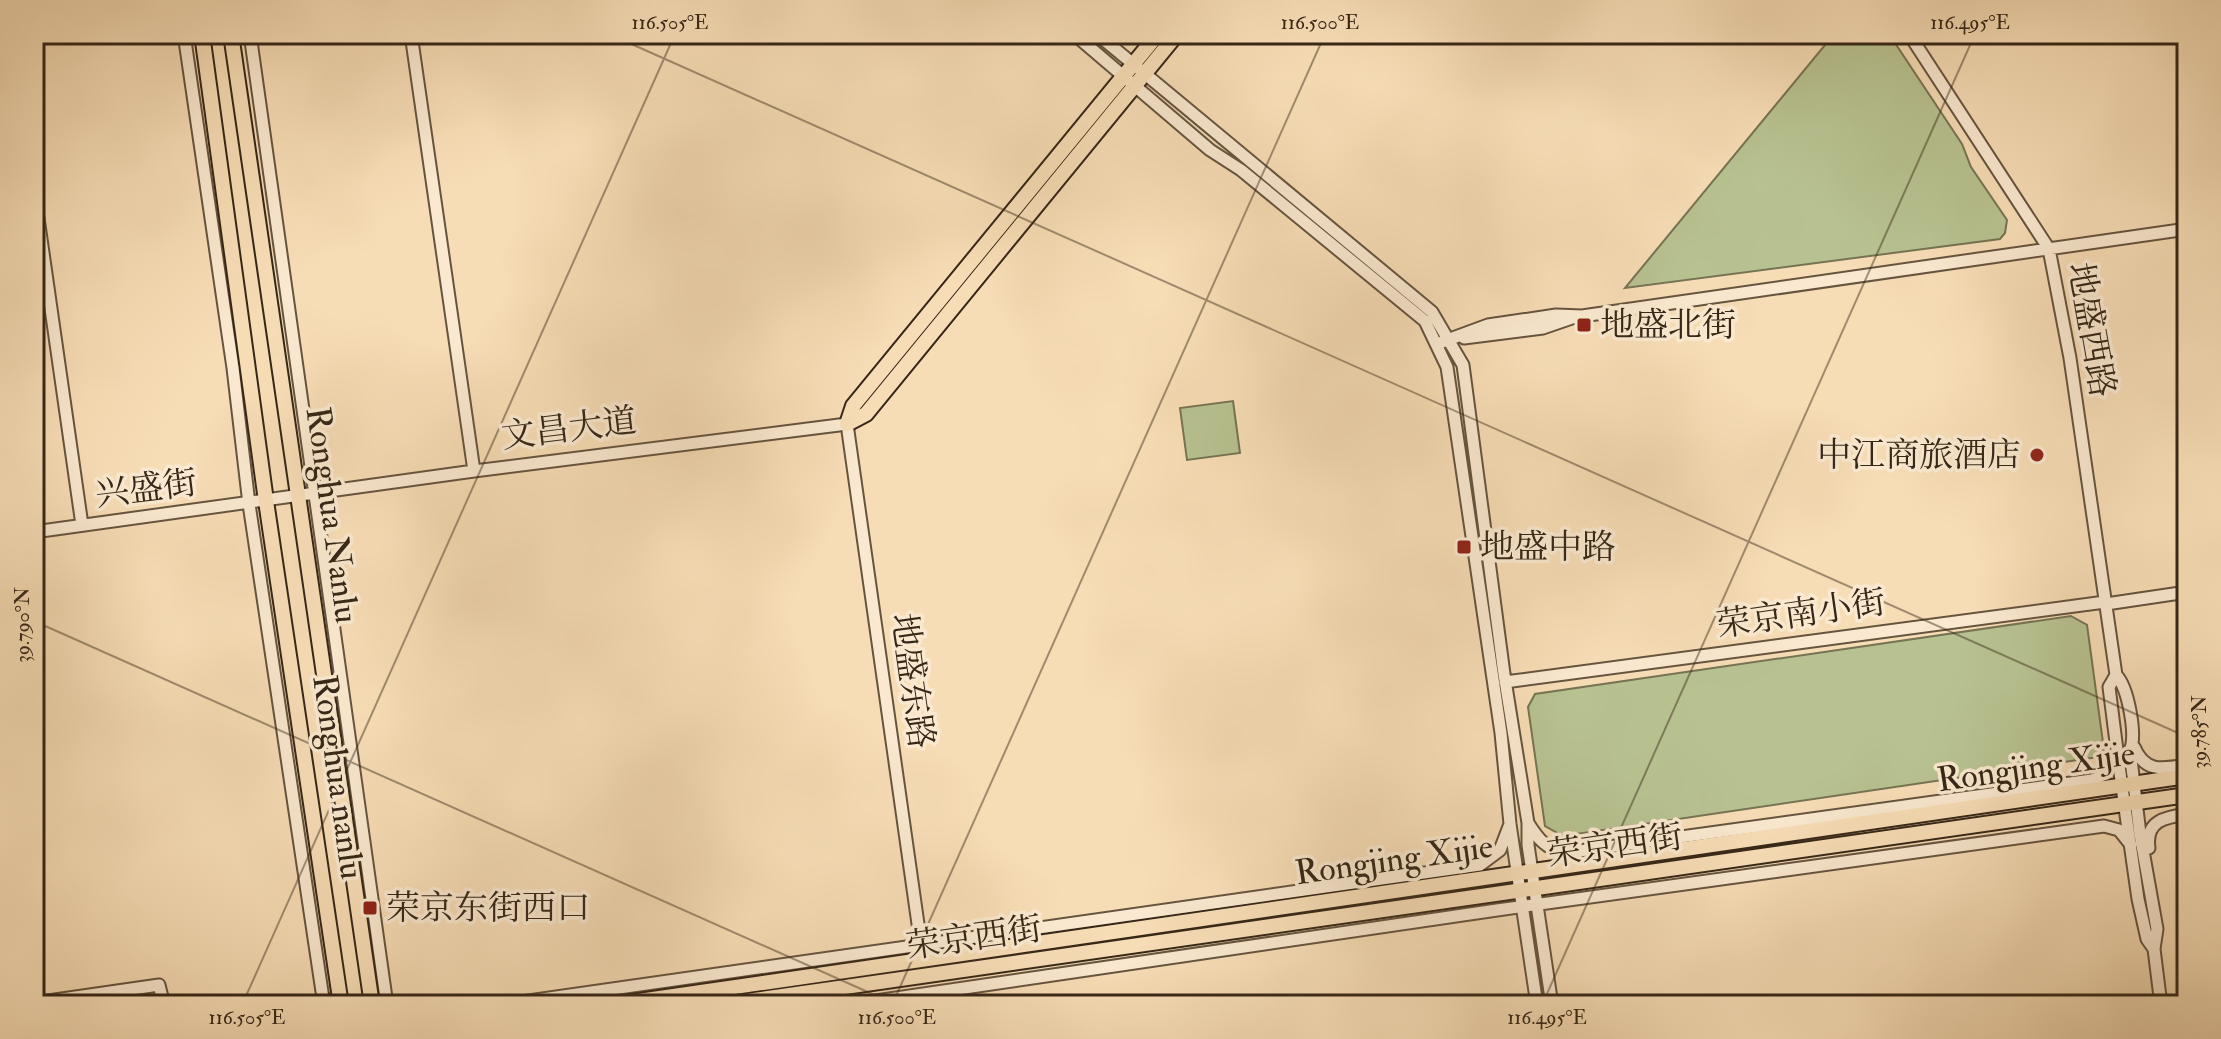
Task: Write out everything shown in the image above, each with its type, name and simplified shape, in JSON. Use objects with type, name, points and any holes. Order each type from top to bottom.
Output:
[{"type":"main road","name":"Ronghua nanlu","points":[[202,34],[266,501],[341,1005]]},
{"type":"main road","name":"Ronghua Nanlu","points":[[231,34],[307,495],[322,659],[372,1005]]},
{"type":"main road","points":[[847,424],[866,414],[1135,86],[1139,69],[1158,34]]},
{"type":"main road","points":[[847,424],[853,406],[1123,76],[1139,69],[1177,34]]},
{"type":"main road","name":"Rongjing Xijie","points":[[611,1005],[2187,776]]},
{"type":"main road","name":"荣京西街","points":[[719,1005],[2187,795]]},
{"type":"street","points":[[184,34],[323,1003]]},
{"type":"street","points":[[250,34],[307,495],[332,619],[388,1002]]},
{"type":"street","points":[[411,34],[474,471]]},
{"type":"street","points":[[1074,34],[1210,150],[1241,170],[1425,321],[1463,365],[1552,1005]]},
{"type":"street","points":[[1097,34],[1432,312],[1447,367],[1537,1005]]},
{"type":"street","name":"地盛西路","points":[[1909,34],[2049,249],[2070,358],[2116,675],[2109,687],[2117,751],[2128,784]]},
{"type":"street","points":[[243,120],[255,74]]},
{"type":"street","points":[[34,190],[82,525]]},
{"type":"street","points":[[1442,342],[1543,328],[1576,316],[2187,229]]},
{"type":"street","points":[[233,368],[243,324]]},
{"type":"street","name":"文昌大道","points":[[266,501],[474,471],[847,424]]},
{"type":"street","name":"地盛东路","points":[[847,424],[921,945]]},
{"type":"street","name":"兴盛街","points":[[34,532],[266,501]]},
{"type":"street","name":"荣京南小街","points":[[1505,682],[2187,592]]},
{"type":"street","points":[[322,659],[332,619]]},
{"type":"street","name":"地盛西路","points":[[2116,675],[2124,682],[2133,744],[2128,784]]},
{"type":"street","points":[[2133,744],[2140,760],[2154,767],[2187,765]]},
{"type":"street","points":[[1528,823],[1539,840],[1549,848],[1565,853],[2092,780],[2102,777],[2115,763],[2117,751]]},
{"type":"street","points":[[2128,784],[2157,929],[2154,949],[2161,1005]]},
{"type":"street","points":[[2131,803],[2131,845],[2147,939],[2154,949]]},
{"type":"street","points":[[2150,884],[2153,875],[2148,839],[2150,831],[2155,823],[2166,817],[2187,814]]},
{"type":"street","points":[[500,1005],[1480,865],[1500,850],[1510,824]]},
{"type":"street","points":[[848,1005],[929,999],[1522,906],[2104,826],[2119,830],[2131,845]]},
{"type":"street","points":[[309,897],[319,858]]},
{"type":"street","points":[[34,1003],[159,985],[164,1005]]},
{"type":"green space","points":[[1834,34],[1889,34],[1962,144],[1971,167],[2007,220],[2005,233],[2000,239],[1625,288]]},
{"type":"green space","points":[[1233,401],[1240,453],[1187,460],[1180,408]]},
{"type":"green space","points":[[2071,616],[2087,625],[2104,750],[2098,757],[1563,836],[1545,826],[1528,707],[1535,694]]},
{"type":"place","name":"地盛北街","points":[[1584,325]]},
{"type":"place","name":"中江商旅酒店","points":[[2037,455]]},
{"type":"place","name":"地盛中路","points":[[1464,547]]},
{"type":"place","name":"荣京东街西口","points":[[370,908]]}]
